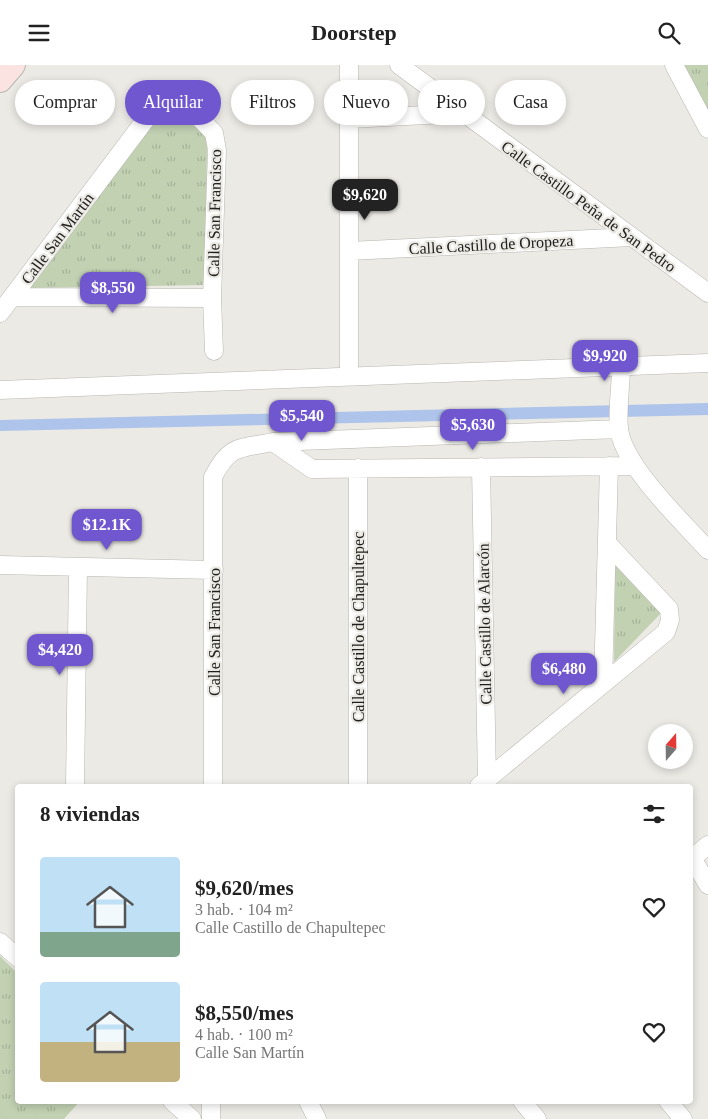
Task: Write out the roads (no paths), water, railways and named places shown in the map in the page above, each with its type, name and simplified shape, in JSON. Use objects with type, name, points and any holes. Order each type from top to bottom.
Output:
[{"type":"main road","points":[[0,80],[13,65]]},
{"type":"street","points":[[349,65],[349,80]]},
{"type":"street","name":"Calle Castillo Peña de San Pedro","points":[[398,65],[419,80]]},
{"type":"street","points":[[674,65],[708,129]]},
{"type":"street","name":"Calle San Martín","points":[[14,297],[142,125]]},
{"type":"street","name":"Calle San Francisco","points":[[206,125],[214,133],[217,150],[212,298],[214,351]]},
{"type":"street","points":[[349,125],[349,377]]},
{"type":"street","name":"Calle Castillo Peña de San Pedro","points":[[480,125],[708,293]]},
{"type":"street","name":"Calle Castillo de Oropeza","points":[[349,251],[632,237]]},
{"type":"street","points":[[0,313],[14,297]]},
{"type":"street","name":"Calle San Martín","points":[[14,297],[212,298]]},
{"type":"street","points":[[0,390],[708,363]]},
{"type":"street","points":[[621,367],[619,424],[624,447],[634,466],[708,550]]},
{"type":"street","points":[[273,442],[619,424]]},
{"type":"street","points":[[273,442],[312,469],[634,466]]},
{"type":"street","name":"Calle San Francisco","points":[[213,784],[213,477],[224,457],[237,449],[273,442]]},
{"type":"street","points":[[604,683],[609,466]]},
{"type":"street","name":"Calle Castillo de Alarcón","points":[[481,467],[483,783]]},
{"type":"street","name":"Calle Castillo de Chapultepec","points":[[358,468],[358,784]]},
{"type":"street","points":[[483,783],[666,632],[670,620],[669,609],[608,544]]},
{"type":"street","points":[[0,565],[214,570]]},
{"type":"street","points":[[75,784],[78,567]]},
{"type":"street","points":[[693,857],[708,845]]},
{"type":"street","points":[[693,862],[708,885]]},
{"type":"street","points":[[0,942],[15,955]]},
{"type":"street","points":[[175,1104],[192,1119]]},
{"type":"street","points":[[211,1104],[211,1119]]},
{"type":"street","points":[[310,1104],[317,1119]]},
{"type":"street","points":[[524,1104],[537,1119]]},
{"type":"street","points":[[670,1104],[683,1119]]},
{"type":"water","points":[[708,403],[708,415],[0,431],[0,420]]}]
